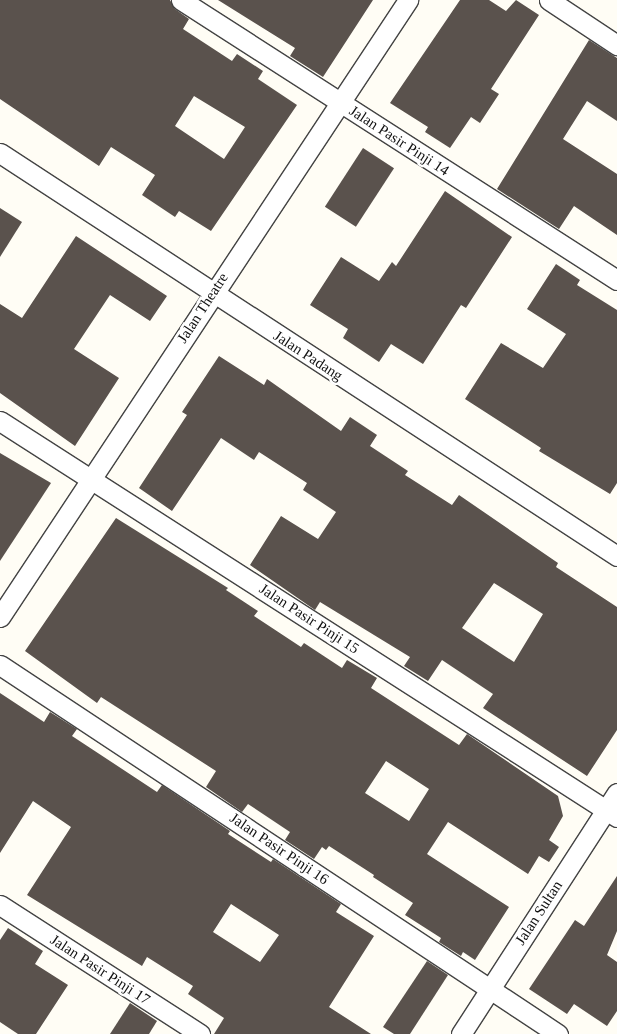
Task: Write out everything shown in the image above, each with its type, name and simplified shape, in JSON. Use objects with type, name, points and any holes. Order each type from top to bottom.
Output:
[{"type":"street","name":"Jalan Pasir Pinji 14","points":[[181,0],[617,280]]},
{"type":"street","name":"Jalan Theatre","points":[[0,617],[408,0]]},
{"type":"street","points":[[549,0],[617,45]]},
{"type":"street","name":"Jalan Padang","points":[[0,153],[212,294],[617,556]]},
{"type":"street","name":"Jalan Pasir Pinji 15","points":[[0,421],[612,813]]},
{"type":"street","name":"Jalan Pasir Pinji 16","points":[[0,665],[558,1034]]},
{"type":"street","name":"Jalan Sultan","points":[[461,1034],[612,813],[617,792]]},
{"type":"street","name":"Jalan Pasir Pinji 17","points":[[0,905],[200,1034]]},
{"type":"building","points":[[0,0],[170,0],[175,9],[189,19],[183,29],[232,61],[237,54],[263,71],[258,79],[297,105],[211,231],[179,211],[175,217],[142,195],[155,175],[111,147],[99,166],[0,99]],"holes":[[[194,96],[245,127],[224,159],[175,126]]]},
{"type":"building","points":[[218,0],[373,0],[323,77],[290,56],[295,48]]},
{"type":"building","points":[[460,0],[489,0],[506,11],[516,0],[539,15],[491,89],[499,94],[480,123],[471,117],[450,148],[425,132],[428,127],[390,103]]},
{"type":"building","points":[[589,40],[617,58],[617,121],[587,101],[563,139],[617,174],[617,235],[574,206],[559,229],[497,189]]},
{"type":"building","points":[[363,148],[394,168],[356,227],[325,207]]},
{"type":"building","points":[[445,191],[512,237],[466,308],[461,305],[423,364],[391,344],[379,362],[343,338],[348,329],[310,305],[341,257],[379,281],[392,262],[396,266]]},
{"type":"building","points":[[0,208],[22,222],[0,257]]},
{"type":"building","points":[[76,236],[167,296],[150,321],[110,295],[74,349],[119,378],[75,446],[0,393],[0,304],[22,318]]},
{"type":"building","points":[[556,264],[580,280],[577,285],[617,310],[617,483],[610,494],[539,451],[541,448],[465,399],[501,343],[543,368],[566,334],[527,309]]},
{"type":"building","points":[[219,356],[264,385],[267,379],[341,431],[350,417],[377,435],[370,446],[408,471],[405,475],[452,505],[459,495],[558,563],[556,567],[617,607],[617,730],[587,776],[483,708],[493,694],[442,660],[428,681],[404,666],[410,657],[320,602],[315,610],[250,565],[281,516],[318,539],[336,512],[303,490],[307,483],[259,452],[254,460],[221,438],[172,511],[139,488],[187,415],[182,412]],"holes":[[[494,583],[543,614],[514,662],[462,628]]]},
{"type":"building","points":[[0,453],[51,483],[0,561]]},
{"type":"building","points":[[116,518],[228,588],[226,590],[258,611],[254,616],[301,647],[304,643],[342,668],[347,660],[377,678],[371,688],[459,745],[467,734],[558,796],[563,816],[549,840],[559,847],[549,862],[539,856],[528,874],[448,822],[427,854],[509,907],[475,960],[463,952],[461,956],[439,942],[441,938],[405,915],[413,903],[373,877],[374,875],[329,846],[326,850],[322,847],[314,859],[285,840],[290,832],[248,804],[242,812],[206,787],[216,771],[101,697],[97,703],[25,651]],"holes":[[[386,761],[429,789],[409,821],[365,793]]]},
{"type":"building","points":[[0,693],[44,722],[50,712],[77,729],[72,736],[157,792],[162,785],[230,831],[228,834],[271,862],[273,859],[341,904],[336,912],[374,936],[329,1007],[371,1034],[214,1034],[224,1018],[188,994],[193,986],[147,957],[142,966],[27,895],[71,827],[33,801],[0,853]],"holes":[[[231,904],[279,935],[260,962],[213,932]]]},
{"type":"building","points":[[617,876],[617,931],[607,955],[617,962],[617,1011],[607,1026],[574,1004],[567,1014],[529,989],[575,920],[584,926]]},
{"type":"building","points":[[8,928],[43,951],[35,964],[68,985],[36,1034],[18,1034],[0,1022],[0,940]]},
{"type":"building","points":[[427,961],[448,975],[410,1034],[394,1034],[383,1027]]},
{"type":"building","points":[[130,1003],[157,1021],[149,1034],[110,1034]]}]
